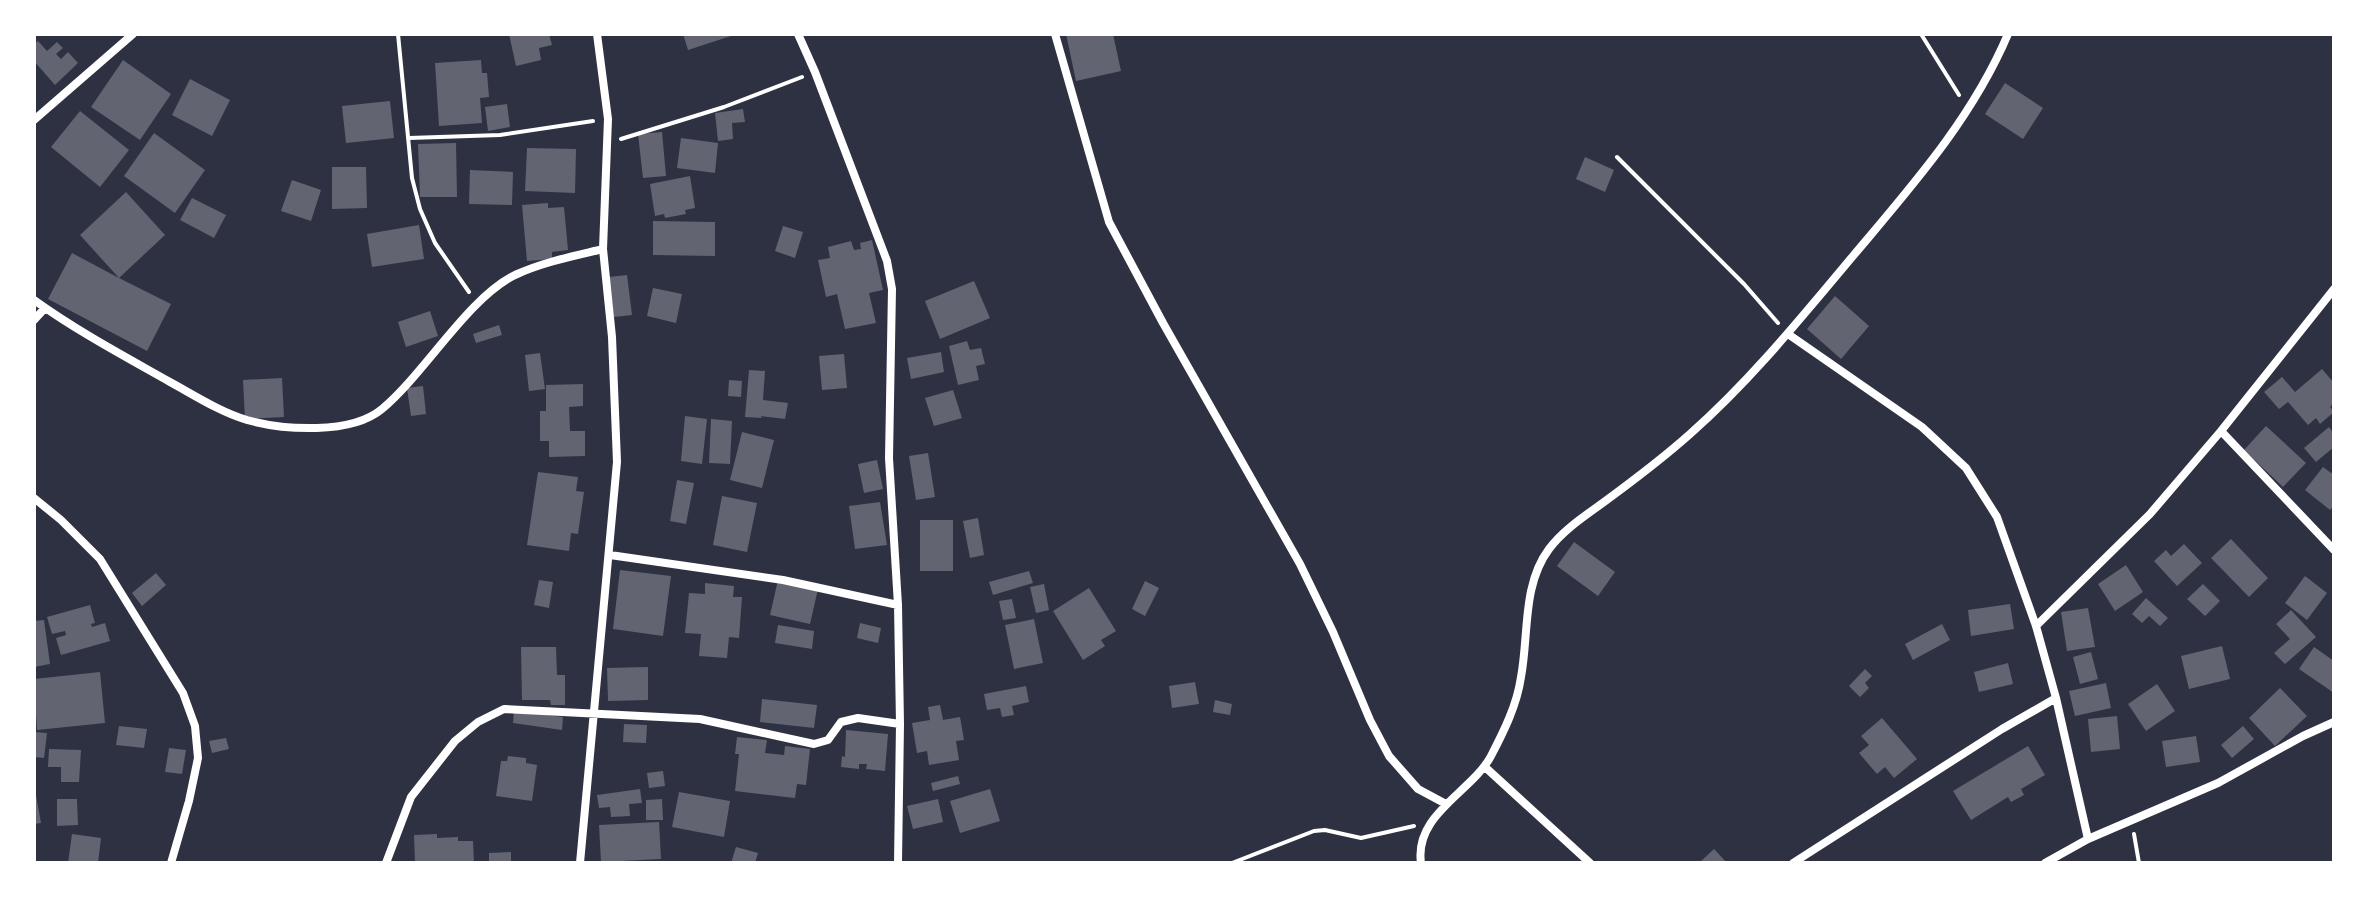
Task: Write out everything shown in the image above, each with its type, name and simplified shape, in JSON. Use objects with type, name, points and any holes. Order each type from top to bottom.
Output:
[{"type":"street","points":[[34,120],[133,34]]},
{"type":"street","points":[[580,863],[617,462],[612,337],[603,249],[608,119],[597,34]]},
{"type":"street","points":[[798,34],[887,261],[892,289],[889,458],[898,605],[898,863]]},
{"type":"street","points":[[1055,34],[1109,222],[1300,564],[1389,756],[1418,789],[1446,804]]},
{"type":"street","points":[[1421,863],[1423,840],[1432,821],[1485,767],[1506,729],[1521,678],[1534,577],[1549,548],[1662,459],[1717,410],[1788,334],[1917,180],[1968,111],[2008,34]]},
{"type":"street","points":[[34,300],[160,377],[245,419],[281,426],[338,427],[362,421],[382,409],[477,304],[500,284],[555,261],[603,249]]},
{"type":"street","points":[[2036,626],[2150,514],[2221,431],[2334,289]]},
{"type":"street","points":[[34,320],[45,308]]},
{"type":"street","points":[[1788,334],[1922,427],[1966,468],[1997,517],[2036,626],[2088,839]]},
{"type":"street","points":[[2221,431],[2334,550]]},
{"type":"street","points":[[34,498],[100,559],[183,693],[195,726],[198,758],[171,863]]},
{"type":"street","points":[[610,555],[783,580],[898,605]]},
{"type":"street","points":[[1793,863],[2002,729],[2056,698]]},
{"type":"street","points":[[386,863],[411,797],[455,741],[478,722],[504,709],[700,719],[814,744],[828,740],[841,722],[858,718],[900,724]]},
{"type":"street","points":[[2045,863],[2088,839],[2218,783],[2334,722]]},
{"type":"street","points":[[1485,767],[1590,863]]},
{"type":"path","points":[[398,34],[412,178],[420,209],[435,243],[477,304]]},
{"type":"path","points":[[1921,34],[1968,111]]},
{"type":"path","points":[[608,143],[724,107],[815,72]]},
{"type":"path","points":[[409,138],[500,135],[608,119]]},
{"type":"path","points":[[1617,157],[1744,284],[1788,334]]},
{"type":"path","points":[[2132,820],[2139,863]]},
{"type":"path","points":[[1232,863],[1314,831],[1325,830],[1361,838],[1432,821]]},
{"type":"building","points":[[509,34],[549,34],[552,45],[539,48],[541,60],[516,66]]},
{"type":"building","points":[[683,34],[734,34],[734,35],[688,50]]},
{"type":"building","points":[[1066,34],[1113,34],[1121,71],[1076,81]]},
{"type":"building","points":[[38,41],[47,51],[57,42],[63,48],[56,54],[61,59],[68,52],[78,63],[55,85],[34,61],[34,44]]},
{"type":"building","points":[[123,60],[171,94],[140,140],[91,107]]},
{"type":"building","points":[[481,60],[482,73],[487,73],[489,97],[480,98],[482,123],[439,126],[435,63]]},
{"type":"building","points":[[190,79],[230,100],[212,136],[172,115]]},
{"type":"building","points":[[2005,83],[2043,108],[2023,139],[1985,114]]},
{"type":"building","points":[[390,101],[394,138],[346,143],[342,106]]},
{"type":"building","points":[[507,104],[510,127],[488,131],[485,107]]},
{"type":"building","points":[[743,109],[745,122],[732,123],[733,139],[718,141],[715,113]]},
{"type":"building","points":[[80,111],[129,150],[100,187],[51,147]]},
{"type":"building","points":[[662,132],[666,176],[643,178],[638,134]]},
{"type":"building","points":[[154,133],[205,170],[175,213],[124,176]]},
{"type":"building","points":[[681,138],[718,143],[715,173],[677,168]]},
{"type":"building","points":[[456,143],[457,197],[420,197],[418,144]]},
{"type":"building","points":[[527,148],[576,149],[575,193],[525,191]]},
{"type":"building","points":[[1585,157],[1614,170],[1605,192],[1576,179]]},
{"type":"building","points":[[332,167],[366,167],[367,208],[332,209]]},
{"type":"building","points":[[470,170],[513,172],[512,205],[469,204]]},
{"type":"building","points":[[690,176],[695,208],[685,210],[686,214],[665,218],[664,214],[655,216],[650,184]]},
{"type":"building","points":[[292,180],[321,190],[311,221],[281,211]]},
{"type":"building","points":[[126,192],[165,235],[119,278],[80,235]]},
{"type":"building","points":[[192,198],[226,215],[214,238],[180,220]]},
{"type":"building","points":[[548,203],[548,208],[564,207],[568,250],[552,252],[552,259],[527,261],[522,205]]},
{"type":"building","points":[[653,221],[715,222],[715,256],[653,255]]},
{"type":"building","points":[[419,225],[424,259],[372,267],[367,234]]},
{"type":"building","points":[[783,226],[803,232],[795,258],[775,251]]},
{"type":"building","points":[[872,240],[883,290],[869,293],[876,323],[845,329],[837,294],[826,297],[818,260],[830,258],[828,247],[851,241],[854,250],[861,249],[860,243]]},
{"type":"building","points":[[72,253],[171,304],[147,351],[48,299]]},
{"type":"building","points":[[627,275],[632,315],[614,317],[609,277]]},
{"type":"building","points":[[974,281],[990,318],[940,339],[925,301]]},
{"type":"building","points":[[653,288],[682,294],[676,323],[647,316]]},
{"type":"building","points":[[1835,296],[1869,326],[1841,359],[1807,329]]},
{"type":"building","points":[[430,311],[438,336],[406,347],[398,322]]},
{"type":"building","points":[[499,325],[502,335],[476,343],[473,334]]},
{"type":"building","points":[[967,341],[970,350],[981,348],[985,364],[976,366],[979,380],[958,385],[949,346]]},
{"type":"building","points":[[941,352],[944,372],[911,379],[907,358]]},
{"type":"building","points":[[540,353],[545,389],[529,391],[525,355]]},
{"type":"building","points":[[844,354],[847,388],[822,390],[819,356]]},
{"type":"building","points":[[2322,369],[2334,383],[2334,403],[2330,407],[2334,412],[2320,424],[2316,418],[2308,425],[2288,402],[2279,409],[2264,392],[2282,377],[2295,392]]},
{"type":"building","points":[[749,370],[765,371],[763,400],[788,403],[785,419],[745,417]]},
{"type":"building","points":[[282,378],[284,417],[245,419],[243,380]]},
{"type":"building","points":[[729,380],[742,381],[741,397],[728,396]]},
{"type":"building","points":[[583,384],[583,406],[569,407],[570,431],[585,431],[585,456],[549,457],[549,441],[540,441],[540,411],[546,411],[546,385]]},
{"type":"building","points":[[423,386],[426,414],[411,416],[407,388]]},
{"type":"building","points":[[953,390],[962,418],[934,426],[925,398]]},
{"type":"building","points":[[685,416],[707,419],[702,464],[681,461]]},
{"type":"building","points":[[711,419],[732,421],[730,464],[709,463]]},
{"type":"building","points":[[2266,426],[2306,463],[2283,487],[2244,450]]},
{"type":"building","points":[[2329,427],[2334,434],[2334,447],[2316,462],[2304,448]]},
{"type":"building","points":[[742,432],[774,440],[762,488],[730,480]]},
{"type":"building","points":[[928,453],[935,497],[916,500],[909,456]]},
{"type":"building","points":[[877,460],[883,489],[864,493],[858,464]]},
{"type":"building","points":[[2323,467],[2334,475],[2334,505],[2330,510],[2305,490]]},
{"type":"building","points":[[538,472],[578,477],[576,491],[584,492],[578,534],[571,533],[569,551],[527,545]]},
{"type":"building","points":[[677,480],[694,483],[686,524],[670,521]]},
{"type":"building","points":[[722,496],[757,503],[747,552],[713,545]]},
{"type":"building","points":[[880,502],[887,545],[855,549],[849,506]]},
{"type":"building","points":[[978,518],[984,555],[970,558],[963,521]]},
{"type":"building","points":[[920,520],[953,520],[953,571],[920,571]]},
{"type":"building","points":[[2231,539],[2268,578],[2249,597],[2211,558]]},
{"type":"building","points":[[1574,542],[1615,572],[1598,596],[1557,566]]},
{"type":"building","points":[[2184,544],[2202,563],[2177,586],[2154,561],[2166,550],[2171,556]]},
{"type":"building","points":[[2126,565],[2143,592],[2115,611],[2098,584]]},
{"type":"building","points":[[620,570],[671,576],[663,636],[613,629]]},
{"type":"building","points":[[1029,571],[1033,583],[993,595],[989,582]]},
{"type":"building","points":[[156,573],[166,585],[142,606],[132,593]]},
{"type":"building","points":[[2305,576],[2327,593],[2307,620],[2285,603]]},
{"type":"building","points":[[539,580],[553,582],[549,608],[534,605]]},
{"type":"building","points":[[778,580],[818,589],[810,624],[770,615]]},
{"type":"building","points":[[1145,581],[1159,588],[1145,616],[1132,609]]},
{"type":"building","points":[[705,583],[734,586],[733,597],[742,597],[739,638],[729,637],[727,658],[699,656],[701,634],[685,633],[689,593],[705,594]]},
{"type":"building","points":[[1044,584],[1049,610],[1036,613],[1030,587]]},
{"type":"building","points":[[2203,584],[2220,601],[2205,616],[2187,599]]},
{"type":"building","points":[[1089,588],[1116,631],[1101,640],[1105,646],[1083,660],[1053,611]]},
{"type":"building","points":[[2146,598],[2168,618],[2160,626],[2149,616],[2142,623],[2132,614]]},
{"type":"building","points":[[1012,599],[1016,618],[1003,620],[999,601]]},
{"type":"building","points":[[2010,604],[2014,629],[1971,636],[1968,610]]},
{"type":"building","points":[[90,605],[95,623],[91,624],[92,627],[105,623],[110,641],[61,655],[56,638],[66,635],[65,631],[52,634],[47,617]]},
{"type":"building","points":[[2088,608],[2095,647],[2067,651],[2061,612]]},
{"type":"building","points":[[2291,610],[2316,637],[2285,664],[2274,653],[2290,639],[2276,624]]},
{"type":"building","points":[[1034,619],[1043,663],[1014,669],[1005,625]]},
{"type":"building","points":[[44,620],[50,664],[34,667],[34,621]]},
{"type":"building","points":[[860,623],[881,628],[878,643],[857,638]]},
{"type":"building","points":[[1942,624],[1950,640],[1913,660],[1905,644]]},
{"type":"building","points":[[778,625],[814,631],[812,649],[775,643]]},
{"type":"building","points":[[2222,646],[2230,679],[2189,689],[2181,656]]},
{"type":"building","points":[[521,647],[556,647],[557,675],[565,675],[565,705],[551,705],[550,700],[522,700]]},
{"type":"building","points":[[2314,647],[2334,661],[2334,693],[2299,669]]},
{"type":"building","points":[[2091,652],[2098,679],[2080,684],[2073,657]]},
{"type":"building","points":[[2008,663],[2013,684],[1979,692],[1974,672]]},
{"type":"building","points":[[648,667],[648,700],[608,701],[607,668]]},
{"type":"building","points":[[1865,669],[1872,676],[1865,683],[1869,688],[1860,697],[1849,686]]},
{"type":"building","points":[[100,672],[105,723],[37,730],[34,679]]},
{"type":"building","points":[[1195,682],[1199,704],[1172,708],[1169,686]]},
{"type":"building","points":[[2106,683],[2111,708],[2075,716],[2069,691]]},
{"type":"building","points":[[2157,684],[2175,711],[2146,731],[2128,704]]},
{"type":"building","points":[[1026,686],[1029,702],[1012,706],[1014,715],[1002,717],[1000,708],[987,710],[984,694]]},
{"type":"building","points":[[2280,688],[2307,716],[2275,746],[2249,718]]},
{"type":"building","points":[[762,699],[817,705],[814,728],[760,722]]},
{"type":"building","points":[[1215,700],[1232,704],[1230,715],[1213,712]]},
{"type":"building","points":[[940,705],[943,720],[960,717],[964,740],[956,741],[959,760],[929,765],[927,751],[917,753],[912,723],[930,720],[928,707]]},
{"type":"building","points":[[514,711],[563,717],[562,730],[513,723]]},
{"type":"building","points":[[2117,716],[2120,749],[2091,752],[2088,719]]},
{"type":"building","points":[[1882,718],[1917,759],[1894,778],[1885,767],[1877,774],[1859,753],[1869,745],[1861,736]]},
{"type":"building","points":[[624,724],[647,725],[646,743],[623,742]]},
{"type":"building","points":[[119,726],[147,729],[144,748],[116,745]]},
{"type":"building","points":[[2243,726],[2254,739],[2232,758],[2221,745]]},
{"type":"building","points":[[846,730],[888,734],[885,771],[866,769],[867,764],[859,764],[859,769],[841,767],[842,756],[845,757]]},
{"type":"building","points":[[34,732],[47,733],[44,758],[34,757]]},
{"type":"building","points":[[2196,736],[2200,762],[2166,767],[2162,741]]},
{"type":"building","points":[[737,737],[767,740],[765,753],[784,755],[785,746],[810,749],[806,785],[797,784],[795,798],[735,791],[739,754],[735,754]]},
{"type":"building","points":[[226,738],[229,749],[212,753],[209,741]]},
{"type":"building","points":[[2028,746],[2045,775],[2021,789],[2024,795],[2011,802],[2008,797],[1971,820],[1953,791]]},
{"type":"building","points":[[169,748],[186,750],[182,774],[165,772]]},
{"type":"building","points":[[49,749],[81,750],[79,782],[61,782],[61,767],[48,767]]},
{"type":"building","points":[[508,756],[526,758],[526,763],[537,765],[532,801],[496,796],[501,761],[507,761]]},
{"type":"building","points":[[663,771],[665,786],[649,788],[647,773]]},
{"type":"building","points":[[958,776],[960,784],[933,791],[931,783]]},
{"type":"building","points":[[34,784],[41,823],[34,824]]},
{"type":"building","points":[[640,789],[642,803],[629,804],[630,816],[611,817],[610,807],[599,808],[597,795]]},
{"type":"building","points":[[990,789],[1000,821],[960,833],[950,801]]},
{"type":"building","points":[[679,792],[730,801],[724,837],[672,827]]},
{"type":"building","points":[[57,799],[77,799],[78,825],[57,826]]},
{"type":"building","points":[[662,799],[663,820],[646,820],[646,800]]},
{"type":"building","points":[[938,799],[943,822],[913,829],[907,806]]},
{"type":"building","points":[[659,822],[661,859],[601,862],[599,825]]},
{"type":"building","points":[[72,834],[101,838],[98,863],[68,863]]},
{"type":"building","points":[[437,834],[437,838],[458,837],[458,841],[473,841],[474,863],[415,863],[414,835]]},
{"type":"building","points":[[736,847],[758,853],[755,863],[731,863]]},
{"type":"building","points":[[1714,849],[1727,863],[1699,863]]},
{"type":"building","points":[[511,852],[511,863],[489,863],[489,853]]}]
